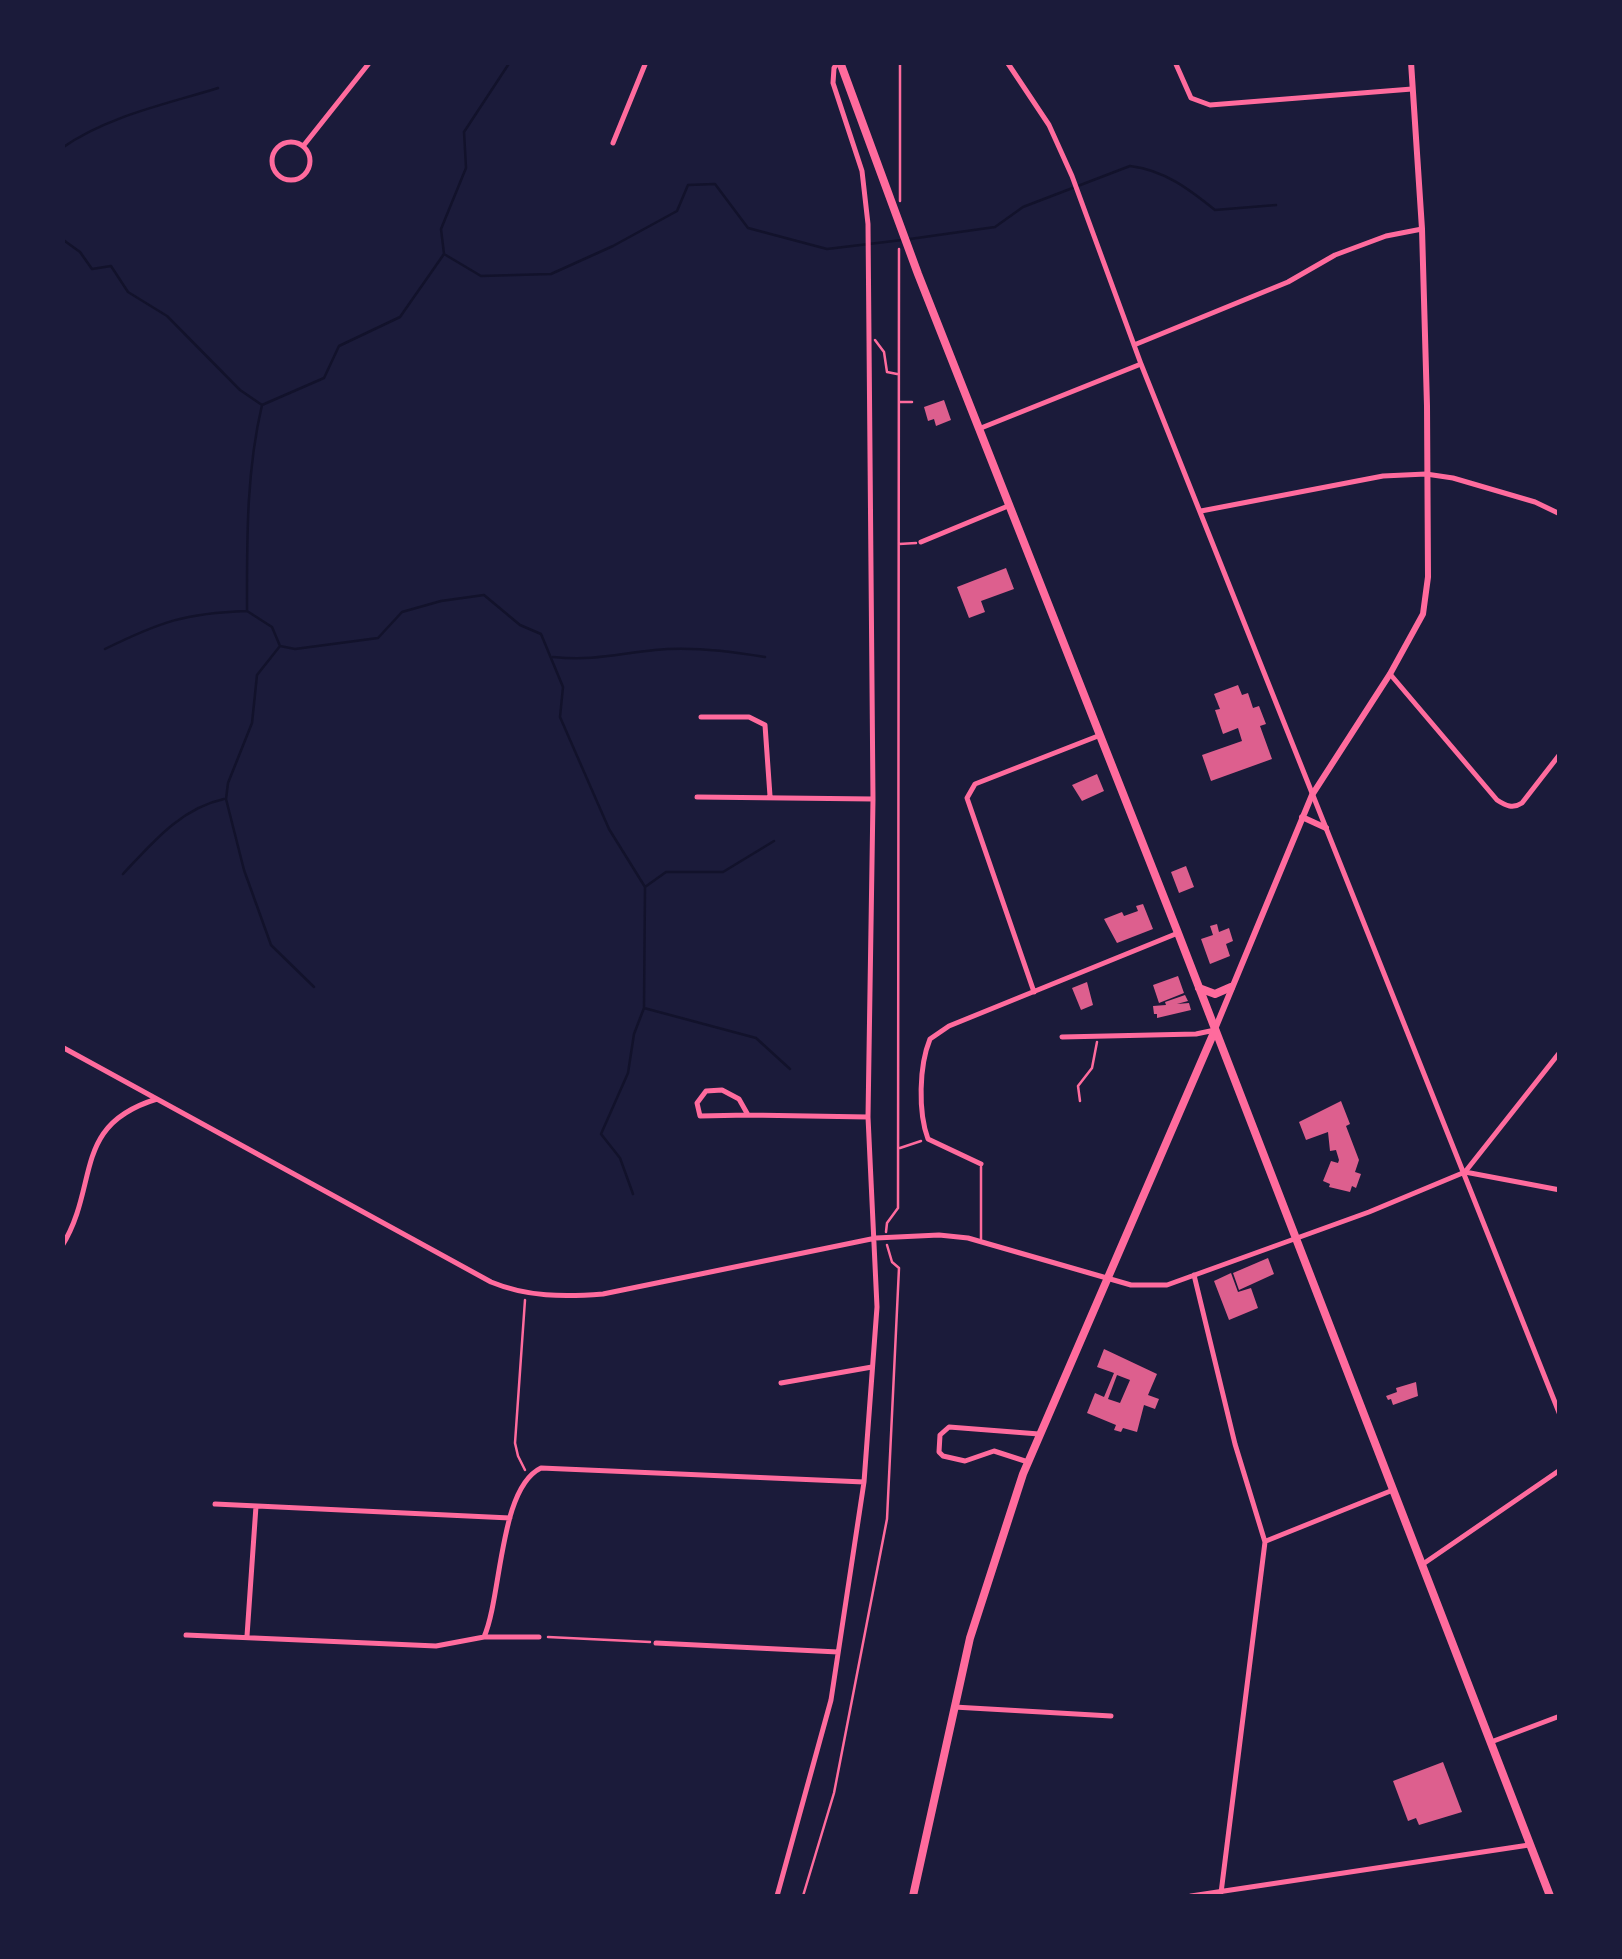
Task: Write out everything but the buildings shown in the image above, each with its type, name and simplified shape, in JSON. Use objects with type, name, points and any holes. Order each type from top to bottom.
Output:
[{"type":"main road","points":[[839,62],[1550,1896]]},
{"type":"main road","points":[[1197,986],[1210,994],[1231,987]]},
{"type":"main road","points":[[913,1896],[980,1602],[1028,1462],[1215,1030]]},
{"type":"street","points":[[304,145],[370,62]]},
{"type":"street","points":[[613,143],[646,62]]},
{"type":"street","points":[[778,1896],[830,1700],[864,1482],[877,1308],[868,1117],[874,799],[866,192],[834,89],[833,76],[839,62]]},
{"type":"street","points":[[1007,62],[1056,139],[1141,364],[1560,1415]]},
{"type":"street","points":[[1175,62],[1191,98],[1210,105],[1414,89]]},
{"type":"street","points":[[1062,1037],[1196,1034],[1215,1030],[1312,795],[1416,630],[1426,596],[1427,406],[1412,62]]},
{"type":"street","points":[[282,143],[304,145],[307,174],[298,180],[282,178],[271,164],[272,152],[282,143]]},
{"type":"street","points":[[1134,345],[1288,282],[1334,255],[1422,228]]},
{"type":"street","points":[[981,428],[1141,364]]},
{"type":"street","points":[[1201,511],[1383,476],[1426,474],[1536,502],[1560,514]]},
{"type":"street","points":[[921,542],[1011,505]]},
{"type":"street","points":[[1390,674],[1505,805],[1518,806],[1537,788],[1560,754]]},
{"type":"street","points":[[701,717],[748,717],[765,726],[770,797]]},
{"type":"street","points":[[1034,992],[967,798],[976,784],[1098,736]]},
{"type":"street","points":[[697,797],[874,799]]},
{"type":"street","points":[[1302,817],[1326,828]]},
{"type":"street","points":[[981,1164],[928,1139],[922,1110],[923,1067],[930,1040],[949,1026],[1178,933]]},
{"type":"street","points":[[62,1047],[491,1282],[528,1294],[603,1294],[876,1238],[940,1235],[980,1240],[1105,1278],[1157,1288],[1465,1172],[1560,1052]]},
{"type":"street","points":[[748,1116],[740,1099],[722,1090],[706,1091],[696,1103],[700,1116],[868,1117]]},
{"type":"street","points":[[62,1246],[76,1221],[90,1159],[103,1132],[127,1110],[158,1098]]},
{"type":"street","points":[[1465,1172],[1560,1190]]},
{"type":"street","points":[[1194,1275],[1235,1444],[1265,1542],[1221,1892]]},
{"type":"street","points":[[781,1383],[872,1367]]},
{"type":"street","points":[[1028,1462],[994,1451],[971,1460],[943,1456],[940,1435],[949,1426],[1039,1434]]},
{"type":"street","points":[[484,1637],[510,1518],[528,1475],[550,1466],[864,1482]]},
{"type":"street","points":[[1423,1564],[1560,1470]]},
{"type":"street","points":[[1265,1542],[1393,1490]]},
{"type":"street","points":[[215,1504],[510,1518]]},
{"type":"street","points":[[248,1636],[256,1506]]},
{"type":"street","points":[[186,1635],[436,1646],[484,1637],[539,1637]]},
{"type":"street","points":[[656,1643],[838,1652]]},
{"type":"street","points":[[954,1707],[1111,1716]]},
{"type":"street","points":[[1491,1742],[1560,1716]]},
{"type":"street","points":[[1191,1896],[1530,1845]]},
{"type":"street","points":[[1256,1888],[1256,1896]]},
{"type":"lane","points":[[980,1240],[981,1164]]},
{"type":"path","points":[[900,62],[900,192]]},
{"type":"path","points":[[886,1227],[898,1208],[899,248]]},
{"type":"path","points":[[868,340],[878,342],[884,352],[887,372],[898,374]]},
{"type":"path","points":[[898,402],[912,402]]},
{"type":"path","points":[[898,544],[921,542]]},
{"type":"path","points":[[1080,1101],[1078,1086],[1092,1068],[1099,1036]]},
{"type":"path","points":[[898,1148],[928,1139]]},
{"type":"path","points":[[802,1896],[834,1794],[886,1519],[899,1268],[892,1262],[887,1247]]},
{"type":"path","points":[[528,1294],[523,1306],[515,1443],[528,1475]]},
{"type":"path","points":[[539,1637],[656,1643]]},
{"type":"waterway","points":[[62,239],[80,252],[92,269],[111,266],[128,292],[167,316],[240,390],[262,405],[324,378],[339,346],[400,317],[444,254],[441,229],[466,168],[464,132],[510,62]]},
{"type":"waterway","points":[[62,148],[118,119],[218,88]]},
{"type":"waterway","points":[[910,239],[995,227],[1023,207],[1130,166],[1165,176],[1215,210],[1276,205]]},
{"type":"waterway","points":[[444,254],[481,276],[551,274],[677,211],[688,185],[715,184],[748,228],[827,249],[902,240]]},
{"type":"waterway","points":[[262,405],[250,482],[247,611],[272,627],[280,646],[295,649],[378,638],[402,612],[484,595],[520,625],[541,634],[563,687],[560,717],[609,829],[645,887],[644,1008],[756,1038],[790,1069]]},
{"type":"waterway","points":[[105,649],[173,621],[247,611]]},
{"type":"waterway","points":[[280,646],[257,675],[252,723],[228,783],[226,799],[244,870],[271,945],[314,987]]},
{"type":"waterway","points":[[553,657],[593,658],[682,649],[765,657]]},
{"type":"waterway","points":[[123,874],[181,819],[224,799]]},
{"type":"waterway","points":[[645,887],[666,872],[723,872],[774,841]]},
{"type":"waterway","points":[[633,1194],[620,1158],[601,1134],[628,1073],[634,1034],[644,1008]]}]
